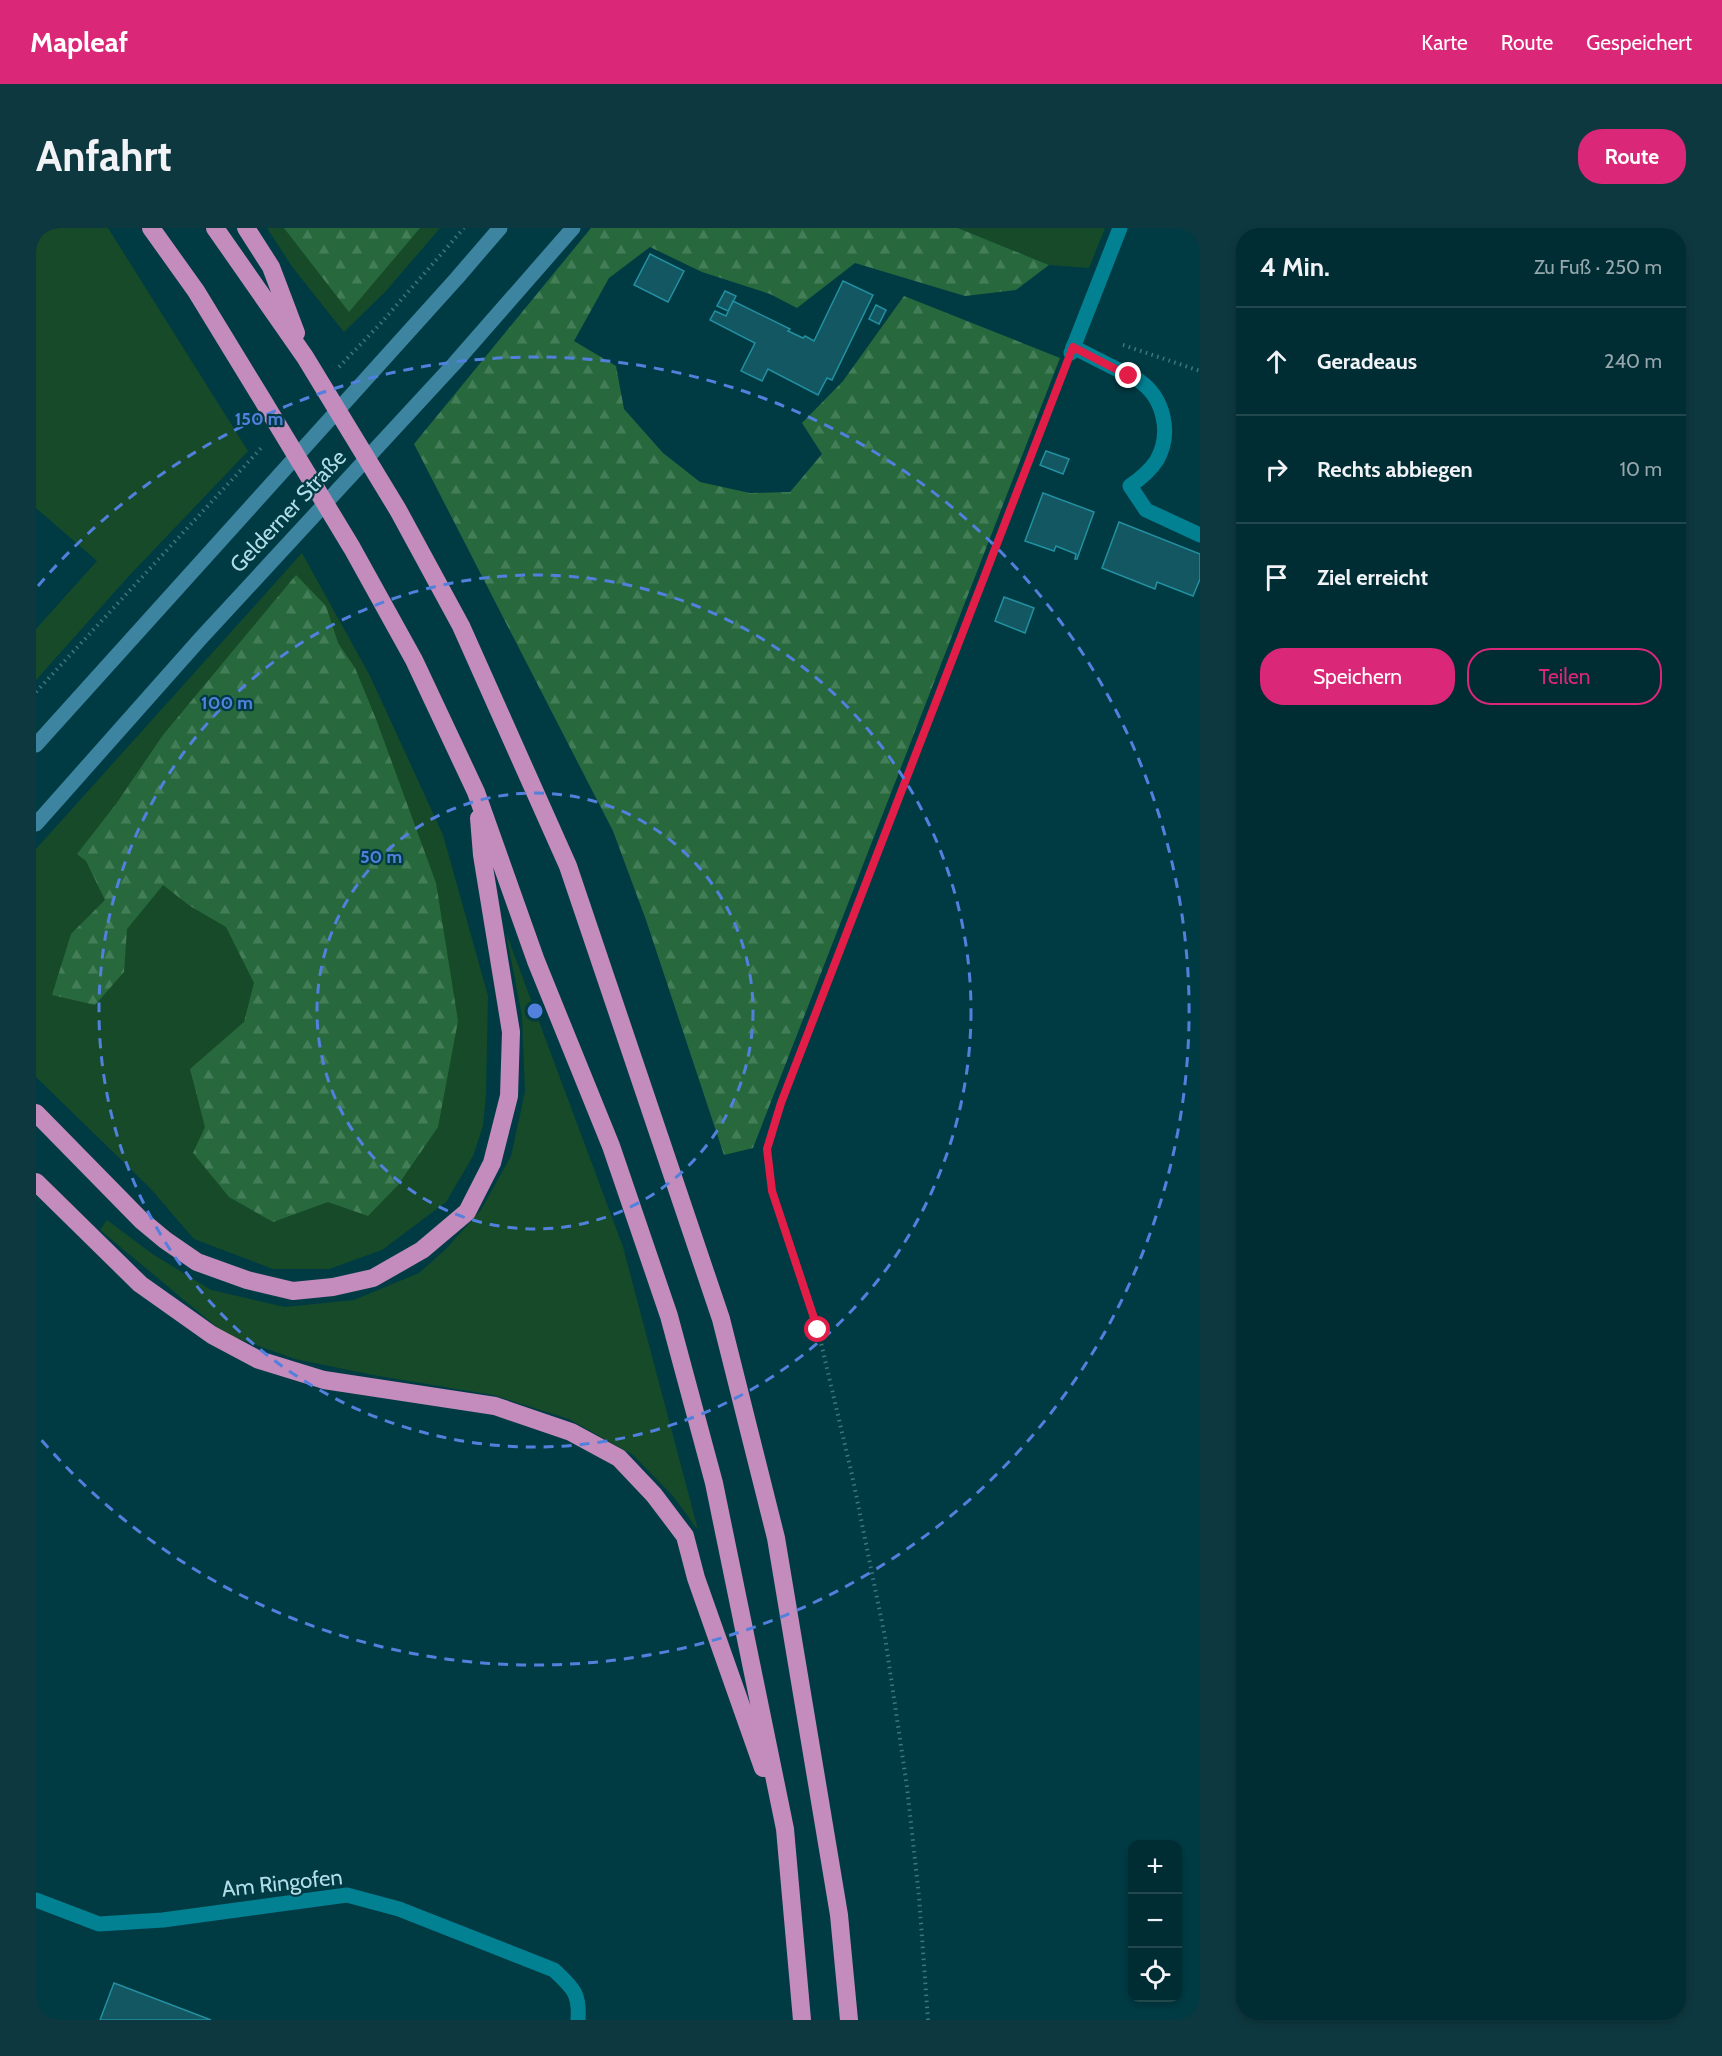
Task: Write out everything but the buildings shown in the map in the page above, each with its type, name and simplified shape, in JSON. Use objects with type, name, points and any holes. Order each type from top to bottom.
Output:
[{"type":"highway","points":[[151,228],[196,291],[262,399],[352,548],[414,660],[476,792],[536,961],[611,1146],[669,1316],[714,1483],[785,1829],[802,2020]]},
{"type":"highway","points":[[215,228],[305,357],[398,510],[460,626],[568,866],[722,1319],[776,1538],[839,1914],[849,2020]]},
{"type":"highway","points":[[246,228],[271,267],[305,357]]},
{"type":"highway","points":[[36,1113],[141,1220],[165,1240],[197,1262],[247,1280],[293,1291],[333,1287],[373,1278],[422,1250],[467,1212],[492,1163],[509,1096],[511,1032],[482,855],[476,792]]},
{"type":"highway","points":[[36,1182],[140,1284],[212,1335],[259,1360],[324,1380],[495,1406],[571,1432],[619,1458],[654,1495],[685,1536],[696,1578],[785,1829]]},
{"type":"main road","name":"Gelderner Straße","points":[[36,745],[458,278],[500,228]]},
{"type":"main road","name":"Gelderner Straße","points":[[36,824],[201,638],[454,364],[573,228]]},
{"type":"street","points":[[1120,228],[1072,350],[1147,386],[1165,422],[1164,437],[1158,458],[1151,469],[1130,486],[1146,510],[1200,535]]},
{"type":"street","name":"Am Ringofen","points":[[36,1900],[99,1924],[163,1920],[347,1895],[399,1909],[554,1970],[573,1987],[580,2002],[578,2020]]},
{"type":"path","points":[[332,374],[381,323],[464,228]]},
{"type":"path","points":[[1080,330],[1200,371]]},
{"type":"path","points":[[928,2020],[919,1896],[907,1787],[885,1636],[852,1475],[818,1330],[772,1191],[767,1149],[781,1103],[1072,350]]},
{"type":"path","points":[[36,692],[267,442]]},
{"type":"green space","points":[[36,228],[108,228],[248,451],[127,578],[36,680],[36,629],[97,561],[36,508]]},
{"type":"green space","points":[[267,228],[440,228],[386,291],[344,332],[293,268]]},
{"type":"green space","points":[[284,228],[420,228],[349,312]]},
{"type":"green space","points":[[591,228],[958,228],[1049,265],[1016,290],[965,296],[855,263],[797,308],[770,294],[702,272],[650,247],[609,278],[574,341],[616,366],[624,409],[663,453],[700,482],[750,493],[790,492],[822,454],[802,423],[843,381],[904,296],[1060,358],[753,1148],[724,1155],[646,920],[613,831],[414,444]]},
{"type":"green space","points":[[958,228],[1105,228],[1089,268],[1049,265]]},
{"type":"green space","points":[[302,553],[370,676],[443,835],[488,996],[486,1093],[483,1126],[473,1156],[446,1202],[382,1250],[329,1269],[273,1269],[194,1239],[150,1188],[36,1077],[36,849]]},
{"type":"green space","points":[[296,575],[326,606],[338,643],[355,668],[436,883],[458,1021],[438,1127],[398,1185],[368,1216],[328,1202],[273,1222],[229,1197],[193,1153],[205,1127],[190,1069],[244,1022],[254,983],[226,927],[190,906],[163,885],[127,929],[124,972],[95,1005],[52,995],[71,934],[105,900],[86,861],[77,854],[116,804],[163,735]]},
{"type":"green space","points":[[506,933],[623,1247],[698,1530],[673,1496],[633,1455],[569,1419],[493,1395],[295,1359],[225,1334],[100,1230],[107,1220],[151,1253],[211,1290],[285,1307],[354,1300],[419,1273],[446,1249],[481,1210],[511,1156],[525,1092],[522,1016]]},
{"type":"route","points":[[818,1330],[772,1191],[767,1149],[781,1103],[1073,347],[1129,376]]}]
